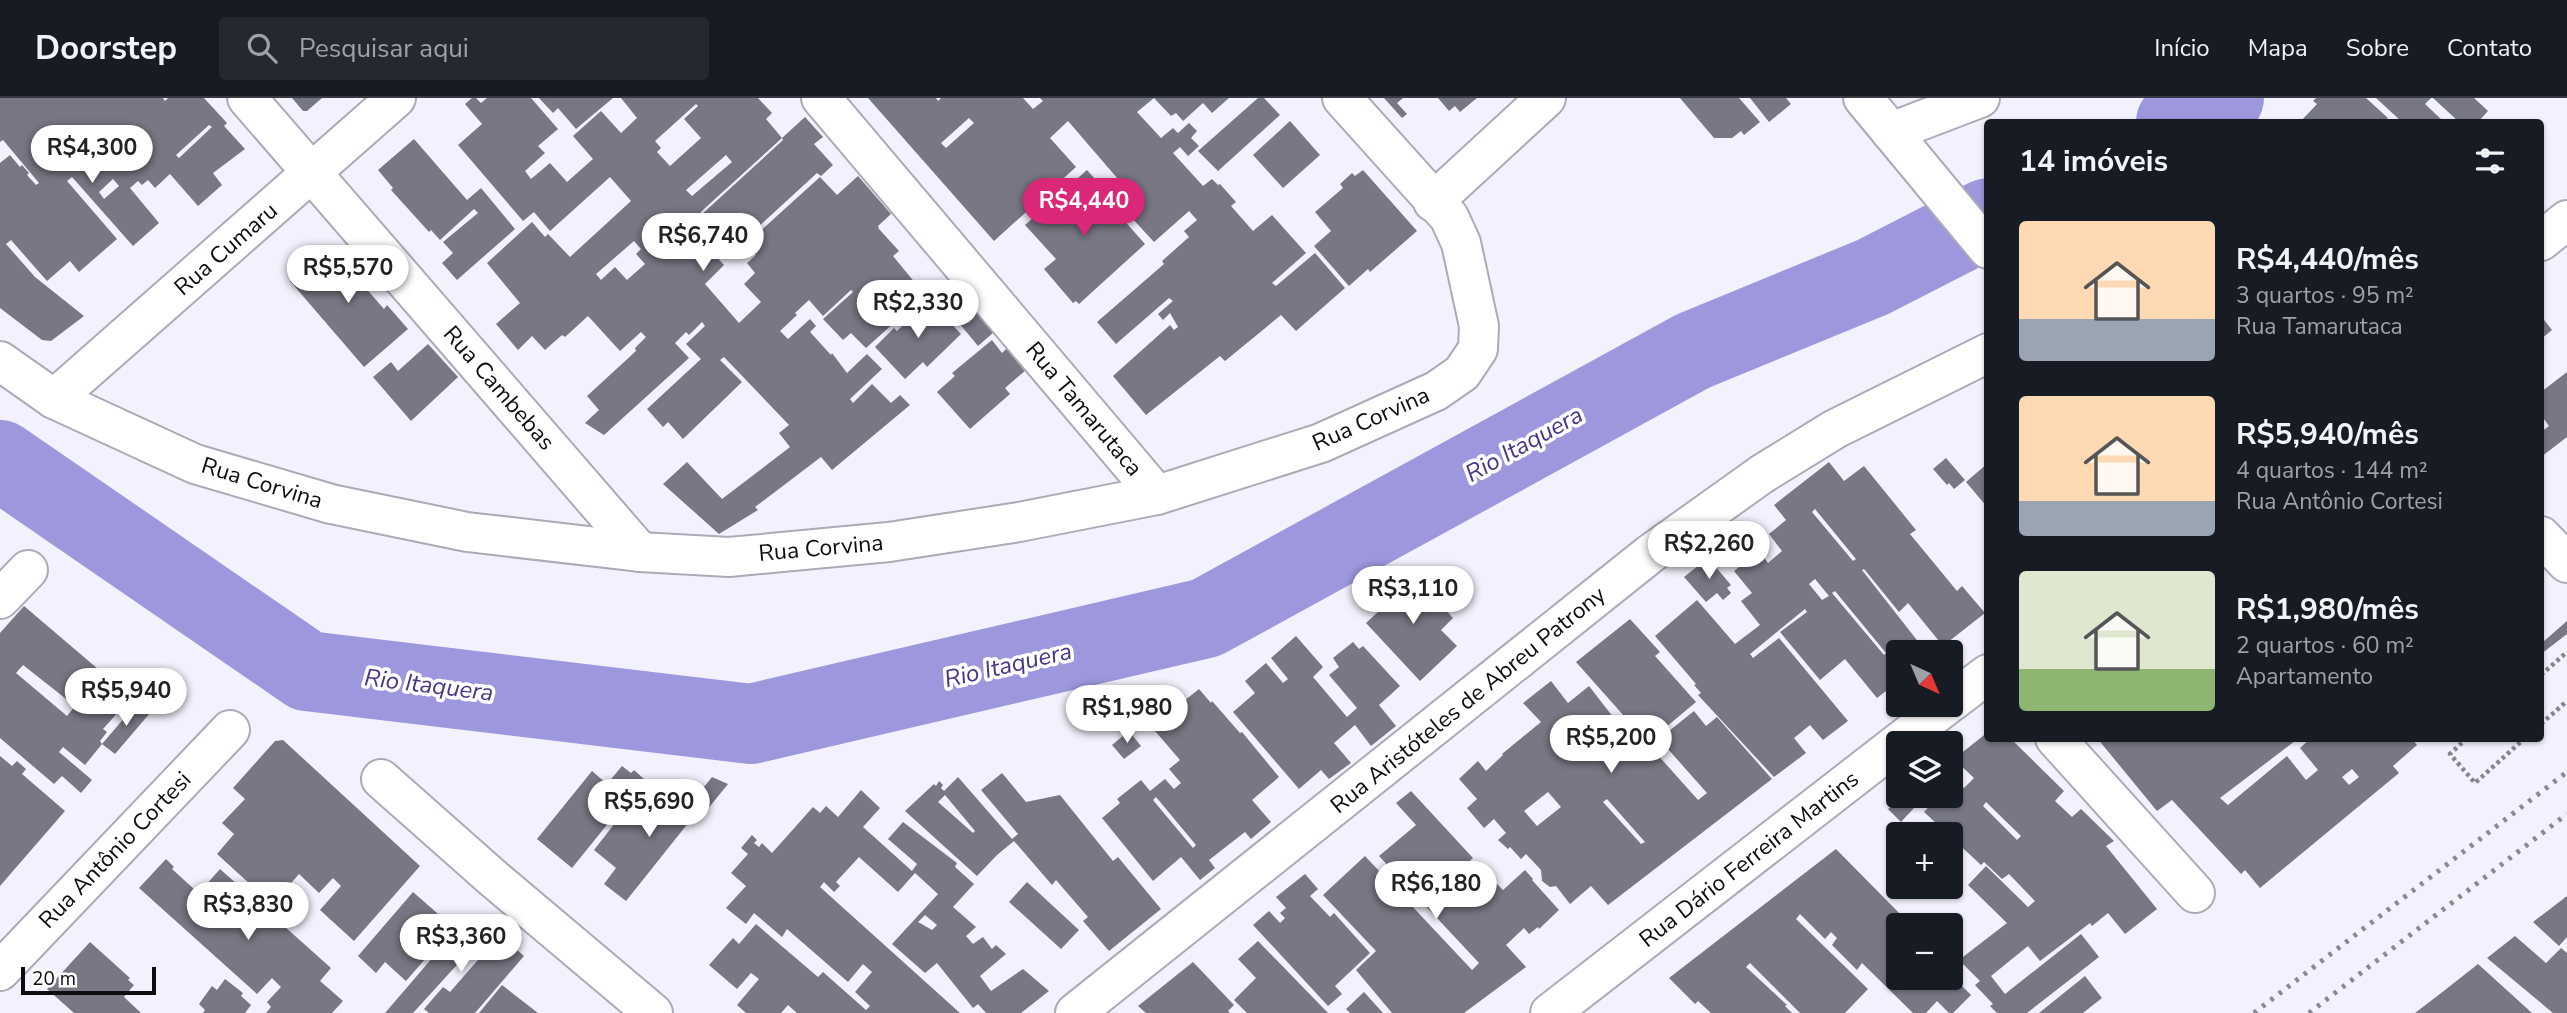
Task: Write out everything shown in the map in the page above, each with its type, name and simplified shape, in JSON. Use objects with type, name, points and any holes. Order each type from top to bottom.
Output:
[{"type":"street","name":"Rua Cambebas","points":[[247,98],[640,552]]},
{"type":"street","name":"Rua Cumaru","points":[[54,399],[396,98]]},
{"type":"street","name":"Rua Tamarutaca","points":[[821,98],[1157,495]]},
{"type":"street","name":"Rua Corvina","points":[[0,361],[54,399],[195,464],[331,505],[467,532],[640,552],[729,556],[888,542],[1019,522],[1157,495],[1321,443],[1437,391],[1462,373],[1478,349],[1479,326],[1461,243],[1449,217],[1342,98]]},
{"type":"street","points":[[1433,202],[1546,98]]},
{"type":"street","points":[[1863,98],[1984,244]]},
{"type":"street","points":[[1891,132],[1980,98]]},
{"type":"street","points":[[2544,239],[2567,220]]},
{"type":"street","name":"Rua Aristóteles de Abreu Patrony","points":[[1075,1013],[1672,538],[1762,474],[1835,429],[1984,355]]},
{"type":"street","points":[[2544,539],[2567,563]]},
{"type":"street","points":[[0,599],[28,570]]},
{"type":"street","name":"Rua Dário Ferreira Martins","points":[[1964,692],[1984,677]]},
{"type":"street","name":"Rua Dário Ferreira Martins","points":[[1550,1013],[1931,718]]},
{"type":"street","name":"Rua Antônio Cortesi","points":[[0,971],[230,730]]},
{"type":"street","points":[[2059,742],[2195,893]]},
{"type":"street","points":[[381,779],[494,880],[653,1013]]},
{"type":"path","points":[[2544,672],[2567,652]]},
{"type":"path","points":[[2544,721],[2567,701]]},
{"type":"path","points":[[2463,742],[2450,754],[2475,783],[2521,742]]},
{"type":"building","points":[[0,98],[163,98],[165,101],[168,98],[204,98],[227,123],[224,126],[245,149],[213,173],[222,185],[198,206],[170,174],[155,188],[148,180],[142,185],[138,181],[130,188],[159,223],[133,246],[72,177],[67,181],[117,239],[79,272],[70,261],[47,281],[11,240],[6,244],[35,277],[84,316],[51,341],[42,340],[0,308],[0,163],[10,155],[29,173],[27,175],[36,185],[39,183],[3,140],[0,142]],"holes":[[[209,125],[212,127],[179,158],[176,155]],[[113,179],[119,186],[104,199],[99,192]]]},
{"type":"building","points":[[292,98],[322,98],[307,111],[303,111]]},
{"type":"building","points":[[472,98],[481,103],[487,98],[531,98],[558,129],[538,146],[545,153],[525,171],[531,179],[550,163],[567,182],[593,159],[573,136],[601,111],[621,133],[637,118],[621,98],[758,98],[772,113],[766,119],[782,138],[805,117],[823,137],[814,144],[833,165],[821,176],[817,173],[733,250],[723,240],[715,247],[709,240],[705,244],[724,265],[705,284],[739,323],[761,302],[744,284],[755,273],[747,263],[756,255],[746,244],[820,177],[837,195],[858,176],[891,214],[878,226],[879,229],[899,251],[893,256],[925,295],[866,348],[851,333],[843,340],[823,319],[853,292],[851,290],[823,316],[809,300],[780,331],[788,339],[810,319],[816,326],[810,332],[831,355],[832,353],[847,373],[867,354],[882,369],[850,399],[853,403],[872,384],[891,403],[900,395],[910,405],[832,470],[821,457],[755,507],[758,510],[719,534],[663,484],[687,462],[722,499],[790,447],[779,433],[789,425],[724,357],[720,360],[742,382],[683,439],[668,422],[663,427],[647,409],[701,359],[686,344],[705,326],[702,322],[689,335],[686,332],[675,343],[689,358],[604,435],[585,423],[599,410],[587,396],[636,351],[635,348],[646,337],[641,332],[620,351],[588,316],[565,337],[562,335],[545,350],[532,336],[518,350],[496,324],[520,303],[487,263],[532,222],[545,237],[548,234],[570,257],[631,201],[610,177],[550,231],[534,212],[523,221],[458,145],[482,124],[465,104]],"holes":[[[696,104],[698,106],[684,119],[701,138],[670,166],[657,152],[661,148],[655,141]],[[782,138],[783,140],[701,215],[704,209]],[[726,155],[732,162],[692,196],[686,190]],[[634,241],[641,249],[636,254],[645,264],[627,280],[615,267],[601,280],[596,274]]]},
{"type":"building","points":[[539,98],[613,98],[576,129],[558,108],[553,113]]},
{"type":"building","points":[[868,98],[936,98],[938,101],[941,98],[1023,98],[1033,109],[1043,101],[1040,98],[1154,98],[1137,112],[1161,138],[1173,128],[1178,133],[1189,123],[1197,131],[1191,138],[1199,146],[1188,156],[1180,147],[1173,153],[1203,186],[1212,179],[1220,184],[1236,202],[1231,206],[1253,231],[1272,215],[1306,253],[1272,283],[1276,286],[1315,253],[1345,288],[1296,331],[1281,315],[1225,361],[1220,356],[1146,415],[1113,376],[1170,325],[1174,330],[1178,327],[1170,313],[1163,320],[1158,314],[1173,301],[1169,298],[1116,344],[1097,322],[1164,264],[1162,261],[1189,237],[1184,231],[1197,220],[1189,211],[1154,242],[1118,203],[1130,193],[1068,121],[1050,138],[1076,167],[994,241]],"holes":[[[969,118],[974,123],[946,148],[941,143]]]},
{"type":"building","points":[[1154,98],[1229,98],[1212,113],[1203,103],[1183,121],[1176,113],[1171,116]]},
{"type":"building","points":[[1258,98],[1264,98],[1280,115],[1218,171],[1198,151]]},
{"type":"building","points":[[1384,98],[1403,98],[1397,103],[1407,114],[1402,118]]},
{"type":"building","points":[[1438,98],[1477,98],[1460,112],[1455,106],[1449,111]]},
{"type":"building","points":[[1680,98],[1739,98],[1760,122],[1744,135],[1741,131],[1732,138],[1714,138]]},
{"type":"building","points":[[1750,98],[1786,98],[1791,104],[1769,122]]},
{"type":"building","points":[[2316,98],[2366,98],[2388,118],[2303,119],[2317,104],[2313,101]]},
{"type":"building","points":[[2376,98],[2431,98],[2425,104],[2441,119],[2399,119]]},
{"type":"building","points":[[2433,98],[2474,98],[2488,111],[2481,119],[2456,119]]},
{"type":"building","points":[[1290,121],[1320,155],[1283,188],[1253,155]]},
{"type":"building","points":[[414,139],[467,200],[481,188],[515,229],[457,280],[442,263],[453,253],[443,242],[478,213],[474,209],[440,240],[431,230],[429,232],[391,190],[393,188],[378,170]]},
{"type":"building","points":[[1087,170],[1117,204],[1113,208],[1145,244],[1079,304],[1076,301],[1073,303],[1044,269],[1056,259],[1025,225]]},
{"type":"building","points":[[1363,170],[1417,231],[1370,272],[1368,269],[1349,286],[1314,246],[1331,231],[1315,212],[1343,188],[1340,184],[1352,173],[1355,176]]},
{"type":"building","points":[[337,246],[363,273],[357,278],[384,309],[387,305],[408,329],[364,367],[290,281],[327,248]]},
{"type":"building","points":[[963,297],[994,332],[978,346],[944,305],[952,299],[956,303]]},
{"type":"building","points":[[929,300],[961,334],[927,367],[923,362],[905,379],[875,347],[894,328],[897,331]]},
{"type":"building","points":[[2544,320],[2552,330],[2544,337]]},
{"type":"building","points":[[992,340],[1002,353],[1007,348],[1026,370],[1005,388],[1010,394],[970,429],[937,392],[955,376],[952,373]]},
{"type":"building","points":[[428,344],[458,377],[411,421],[373,377],[391,362],[398,371]]},
{"type":"building","points":[[2567,372],[2567,437],[2544,455],[2544,430],[2549,426],[2544,419],[2544,390]]},
{"type":"building","points":[[1946,458],[1965,480],[1954,489],[1933,469]]},
{"type":"building","points":[[1829,462],[1844,481],[1864,466],[1916,530],[1910,534],[1957,591],[1962,586],[1984,612],[1951,640],[1938,640],[1908,603],[1899,612],[1864,569],[1862,570],[1917,640],[1886,640],[1886,653],[1886,691],[1877,698],[1845,659],[1820,680],[1780,632],[1807,612],[1805,609],[1750,654],[1753,658],[1779,638],[1848,721],[1823,740],[1810,725],[1794,738],[1806,753],[1774,777],[1698,695],[1701,693],[1694,685],[1696,684],[1655,636],[1697,600],[1735,644],[1760,625],[1741,601],[1752,593],[1734,571],[1759,551],[1768,563],[1782,551],[1769,534],[1786,520],[1774,505]],"holes":[[[1815,509],[1856,559],[1853,561],[1812,512]],[[1815,579],[1829,596],[1822,600],[1809,584]],[[1835,591],[1886,653],[1884,655],[1832,593]]]},
{"type":"building","points":[[1984,466],[1984,503],[1966,482]]},
{"type":"building","points":[[1708,558],[1731,585],[1727,588],[1731,593],[1723,600],[1717,593],[1706,602],[1684,577]]},
{"type":"building","points":[[1410,572],[1453,618],[1441,630],[1457,646],[1420,681],[1366,623],[1378,612],[1372,606]]},
{"type":"building","points":[[24,606],[118,686],[116,689],[129,700],[103,729],[107,732],[100,741],[102,744],[85,765],[63,747],[59,752],[92,780],[81,793],[62,776],[54,784],[0,738],[0,633]],"holes":[[[23,665],[75,706],[67,716],[16,673]]]},
{"type":"building","points":[[1630,619],[1660,652],[1655,656],[1696,702],[1647,743],[1698,800],[1707,793],[1659,739],[1694,711],[1706,726],[1717,717],[1772,779],[1608,905],[1591,886],[1570,904],[1556,886],[1550,887],[1542,881],[1541,870],[1526,854],[1521,859],[1510,847],[1508,849],[1498,840],[1506,833],[1494,819],[1484,828],[1467,808],[1477,799],[1459,779],[1478,761],[1486,771],[1541,722],[1523,703],[1551,681],[1568,703],[1589,686],[1620,726],[1591,750],[1595,755],[1632,725],[1576,662]],"holes":[[[1548,792],[1561,807],[1537,826],[1524,811]],[[1607,799],[1645,842],[1641,844],[1603,802]]]},
{"type":"building","points":[[2567,621],[2567,634],[2544,652],[2544,641]]},
{"type":"building","points":[[1296,636],[1323,667],[1313,677],[1347,717],[1357,708],[1329,675],[1339,667],[1333,658],[1353,642],[1359,649],[1363,646],[1400,686],[1379,705],[1396,726],[1371,746],[1355,725],[1334,743],[1351,763],[1329,779],[1321,770],[1299,789],[1233,712],[1255,693],[1245,681],[1266,663],[1283,683],[1288,679],[1271,658]]},
{"type":"building","points":[[1199,689],[1240,733],[1242,732],[1279,777],[1252,800],[1271,822],[1251,839],[1245,832],[1209,860],[1215,868],[1200,880],[1181,857],[1153,881],[1102,818],[1120,803],[1117,799],[1141,780],[1150,791],[1165,779],[1174,789],[1181,783],[1169,769],[1180,760],[1149,724],[1172,705],[1175,708]],"holes":[[[1156,797],[1196,845],[1193,848],[1153,800]]]},
{"type":"building","points":[[138,702],[150,713],[115,754],[102,744]]},
{"type":"building","points":[[1129,731],[1141,746],[1124,759],[1112,745]]},
{"type":"building","points":[[1984,735],[1984,742],[2014,742],[2064,791],[2055,801],[2072,817],[2081,809],[2114,841],[2106,846],[2157,909],[2125,934],[2108,913],[2092,926],[2090,923],[2040,961],[2028,946],[1991,976],[2005,994],[2081,934],[2099,957],[2027,1013],[1997,1013],[1990,1006],[1993,1004],[1975,985],[1980,981],[1963,964],[1963,957],[2007,923],[1968,885],[1986,866],[2028,907],[2035,901],[2009,874],[2002,879],[1984,862],[1981,865],[1963,848],[1963,822],[1935,822],[1924,812],[1928,808],[1963,808],[1964,788],[1974,778],[1963,768],[1963,752]],"holes":[[[1986,802],[2021,836],[2017,840],[1983,806]]]},
{"type":"building","points":[[283,740],[420,866],[354,941],[320,910],[341,886],[333,878],[319,893],[299,874],[284,891],[289,895],[280,906],[276,902],[273,905],[217,854],[234,834],[222,823],[245,799],[233,788],[275,741]]},
{"type":"building","points":[[2100,742],[2294,742],[2220,798],[2228,805],[2287,756],[2306,780],[2318,770],[2300,748],[2307,742],[2414,742],[2417,745],[2393,766],[2399,773],[2260,888],[2245,870],[2241,874],[2172,800],[2157,811]],"holes":[[[2352,769],[2359,777],[2349,785],[2342,777]]]},
{"type":"building","points":[[0,756],[12,766],[17,761],[26,769],[22,774],[65,811],[0,886]]},
{"type":"building","points":[[622,766],[631,773],[634,770],[644,779],[572,868],[537,839],[592,771],[607,784]]},
{"type":"building","points":[[1002,773],[1026,802],[1060,795],[1113,861],[1118,857],[1161,909],[1109,951],[1083,921],[1088,917],[1056,880],[1052,885],[1014,841],[977,876],[905,811],[934,784],[936,786],[939,781],[944,791],[958,777],[1012,839],[1018,834],[981,790]],"holes":[[[945,795],[975,831],[973,833],[938,802]]]},
{"type":"building","points":[[712,777],[728,784],[698,821],[693,817],[626,901],[604,884],[616,868],[594,850],[626,809],[635,816],[641,809],[655,820],[668,803],[672,807],[677,801],[686,809]]},
{"type":"building","points":[[861,790],[880,808],[863,827],[912,871],[917,864],[888,839],[903,822],[957,863],[955,867],[974,884],[953,907],[976,927],[966,936],[973,944],[983,937],[992,949],[996,945],[1006,954],[980,976],[991,991],[1023,969],[1049,991],[1021,1013],[986,1013],[978,1004],[973,1008],[937,963],[925,973],[892,944],[938,894],[915,873],[898,892],[859,857],[836,882],[840,886],[834,892],[824,882],[820,887],[960,1013],[797,1013],[788,1005],[781,1013],[746,1013],[737,1005],[759,979],[751,973],[737,989],[709,965],[733,938],[739,944],[756,924],[818,977],[823,972],[866,1010],[870,1006],[855,992],[872,972],[863,964],[848,982],[787,929],[782,937],[754,913],[746,924],[726,908],[746,886],[731,873],[748,854],[741,848],[752,835],[757,840],[754,843],[759,847],[762,843],[772,853],[813,807],[820,813],[826,806],[838,817]],"holes":[[[925,915],[937,925],[932,930],[918,922]]]},
{"type":"building","points":[[1411,791],[1473,858],[1462,868],[1481,888],[1491,878],[1503,890],[1525,870],[1559,910],[1539,929],[1538,927],[1529,934],[1524,928],[1506,945],[1526,967],[1464,1013],[1392,1013],[1356,970],[1376,951],[1323,895],[1365,856],[1472,970],[1479,963],[1379,856],[1416,825],[1396,803]]},
{"type":"building","points":[[1889,808],[1914,808],[1901,822]]},
{"type":"building","points":[[1836,849],[1899,913],[1886,913],[1886,987],[1862,963],[1857,970],[1832,945],[1837,938],[1831,932],[1825,939],[1800,914],[1796,919],[1868,989],[1845,1013],[1800,1013],[1750,963],[1746,967],[1787,1005],[1785,1006],[1792,1013],[1711,1013],[1698,1001],[1695,1004],[1669,978]]},
{"type":"building","points":[[166,859],[174,867],[172,869],[195,890],[190,896],[224,926],[236,912],[205,886],[220,869],[331,968],[320,981],[343,1001],[332,1013],[266,1013],[271,1007],[267,1002],[281,987],[272,978],[257,994],[139,888]]},
{"type":"building","points":[[1305,874],[1318,889],[1310,896],[1330,917],[1334,913],[1370,953],[1335,986],[1342,994],[1328,1006],[1253,925],[1269,911],[1280,923],[1285,918],[1280,913],[1286,908],[1276,897]]},
{"type":"building","points":[[1027,882],[1079,930],[1061,949],[1009,902]]},
{"type":"building","points":[[413,892],[453,927],[406,981],[385,962],[376,973],[358,956]]},
{"type":"building","points":[[2567,896],[2567,937],[2559,946],[2533,922]]},
{"type":"building","points":[[464,921],[482,936],[490,926],[524,956],[475,1013],[429,1013],[424,1009],[443,987],[450,992],[484,953],[475,945],[413,1013],[385,1013]]},
{"type":"building","points":[[2515,936],[2546,963],[2561,948],[2567,953],[2567,1013],[2553,1013],[2487,958]]},
{"type":"building","points":[[1258,941],[1328,1013],[1247,1013],[1234,1000],[1256,978],[1238,959]]},
{"type":"building","points":[[90,942],[130,978],[128,980],[134,985],[124,997],[141,1013],[74,1013],[47,989]]},
{"type":"building","points":[[1193,962],[1234,1005],[1228,1011],[1230,1013],[1146,1013],[1138,1006]]},
{"type":"building","points":[[2478,964],[2532,1013],[2415,1013],[2445,990]]},
{"type":"building","points":[[2085,976],[2102,998],[2083,1013],[2039,1013]]},
{"type":"building","points":[[225,979],[243,993],[241,996],[251,1005],[245,1013],[203,1013],[205,1010],[199,1004],[212,986],[217,990]]},
{"type":"building","points":[[502,985],[538,1013],[479,1013]]},
{"type":"building","points":[[1963,987],[1971,995],[1953,1013],[1949,1013],[1937,1001],[1926,1013],[1913,1013],[1890,990],[1963,990]]},
{"type":"building","points":[[1364,992],[1383,1013],[1350,1013],[1346,1009]]},
{"type":"waterway","name":"Rio Itaquera","points":[[2182,119],[2224,98]]},
{"type":"waterway","name":"Rio Itaquera","points":[[0,460],[307,671],[751,724],[1206,618],[1693,351],[1873,277],[1984,220]]},
{"type":"railway","points":[[2254,1013],[2567,772]]},
{"type":"railway","points":[[2309,1013],[2567,814]]}]
